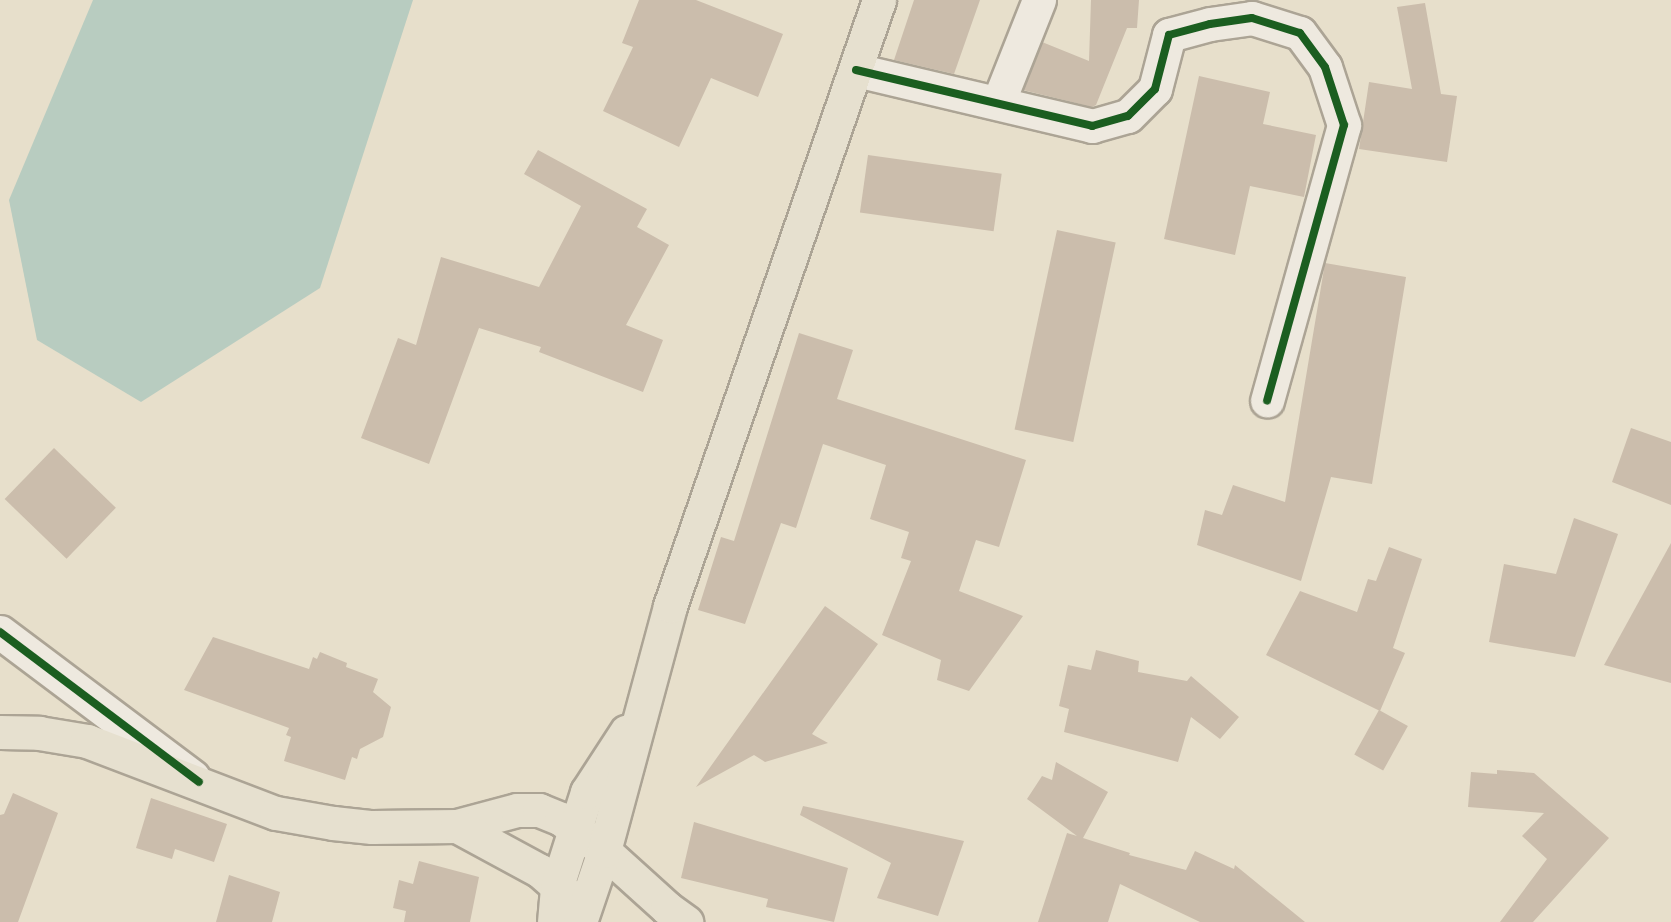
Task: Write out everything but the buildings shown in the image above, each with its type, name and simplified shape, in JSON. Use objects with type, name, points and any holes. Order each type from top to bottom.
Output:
[{"type":"main road","points":[[589,918],[604,851],[670,606],[879,0]]},
{"type":"main road","points":[[554,922],[557,886],[587,792],[644,705]]},
{"type":"main road","points":[[0,732],[39,733],[87,741],[200,782],[276,813],[333,824],[372,827],[457,826],[517,810],[539,810],[561,819],[604,851],[667,908],[686,922]]},
{"type":"main road","points":[[457,826],[523,861],[557,886],[589,918]]},
{"type":"street","points":[[998,104],[1039,0]]},
{"type":"street","points":[[856,70],[1092,126],[1128,116],[1155,89],[1169,35],[1210,24],[1252,18],[1300,33],[1325,67],[1344,125],[1267,399]]},
{"type":"street","points":[[0,632],[200,782]]},
{"type":"shaded area","points":[[93,0],[413,0],[320,288],[141,402],[37,340],[9,200]]},
{"type":"cycle path","points":[[856,70],[1092,126],[1128,116],[1155,89],[1169,35],[1210,24],[1252,18],[1300,33],[1325,67],[1344,125],[1267,400]]},
{"type":"cycle path","points":[[0,632],[199,782]]}]
